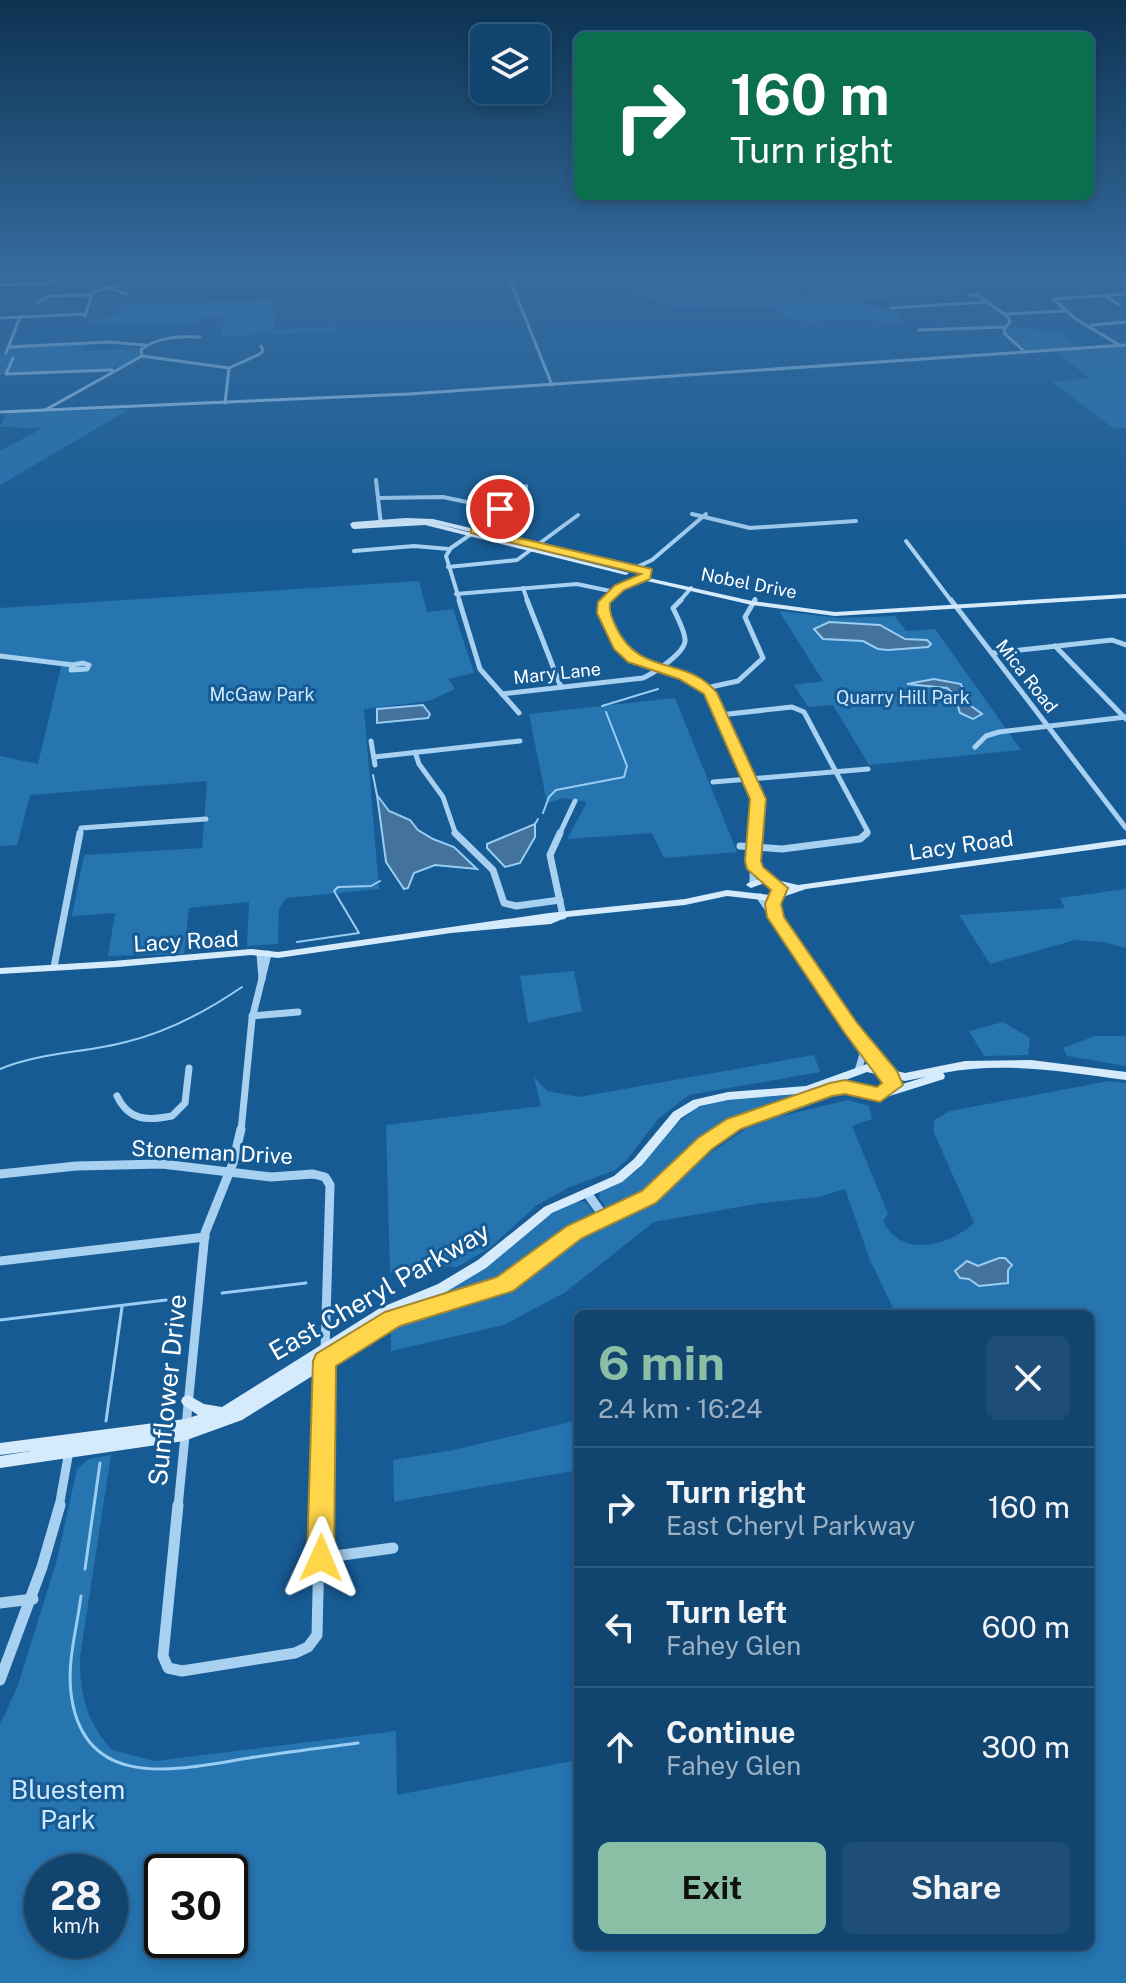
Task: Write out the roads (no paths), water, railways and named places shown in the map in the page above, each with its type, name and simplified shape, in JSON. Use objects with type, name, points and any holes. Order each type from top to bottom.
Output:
[{"type":"street","points":[[10,365],[6,374],[116,370]]},
{"type":"street","points":[[45,410],[126,365]]},
{"type":"street","points":[[212,365],[229,368],[237,365]]},
{"type":"street","points":[[544,365],[552,385]]},
{"type":"street","points":[[0,412],[552,385],[846,365]]},
{"type":"street","points":[[225,403],[229,368]]},
{"type":"street","points":[[376,480],[381,523]]},
{"type":"street","points":[[519,713],[480,669],[446,556],[449,549],[526,496],[526,486]]},
{"type":"street","points":[[379,498],[443,497],[505,510]]},
{"type":"street","points":[[692,514],[750,528],[856,521]]},
{"type":"street","points":[[448,567],[507,563],[535,548],[578,515]]},
{"type":"street","points":[[705,515],[652,560],[630,571],[604,602],[603,613],[619,647],[633,659],[706,688],[738,681],[763,658],[745,617],[753,601]]},
{"type":"street","name":"Nobel Drive","points":[[381,523],[432,523],[630,571],[648,571],[753,601]]},
{"type":"street","name":"Mica Road","points":[[906,541],[1126,828]]},
{"type":"street","points":[[354,551],[414,546],[449,549]]},
{"type":"street","points":[[456,594],[577,584],[617,590],[648,571],[652,560]]},
{"type":"street","name":"Nobel Drive","points":[[630,571],[639,578],[753,601],[852,613],[1126,594]]},
{"type":"street","points":[[523,588],[561,687]]},
{"type":"street","points":[[661,668],[686,644],[673,608],[691,588]]},
{"type":"street","points":[[992,653],[1123,643]]},
{"type":"street","points":[[1055,646],[1125,717]]},
{"type":"street","points":[[0,656],[73,665]]},
{"type":"street","name":"Mary Lane","points":[[502,694],[636,679],[652,675],[661,668]]},
{"type":"street","points":[[706,688],[750,779],[759,807],[753,847],[755,890],[885,1072],[893,1085],[887,1093]]},
{"type":"street","points":[[720,715],[797,708],[804,712],[868,832],[865,837],[782,849],[740,846]]},
{"type":"street","points":[[975,747],[986,736],[999,732],[1125,717]]},
{"type":"street","points":[[371,741],[375,761],[415,752],[520,741]]},
{"type":"street","points":[[415,752],[419,764],[443,797],[455,834],[493,870],[504,903],[516,906],[560,900]]},
{"type":"street","points":[[713,782],[868,769]]},
{"type":"street","points":[[563,916],[550,855],[575,801]]},
{"type":"street","points":[[54,967],[81,828],[206,819]]},
{"type":"street","name":"Lacy Road","points":[[775,889],[1126,842]]},
{"type":"street","points":[[755,869],[775,889],[775,917]]},
{"type":"street","points":[[755,890],[775,889]]},
{"type":"street","points":[[755,890],[775,889]]},
{"type":"street","name":"Lacy Road","points":[[0,971],[250,957],[549,916],[685,902],[755,890]]},
{"type":"street","name":"Sunflower Drive","points":[[264,954],[268,968],[252,1016],[242,1129],[205,1237],[163,1656],[168,1668],[196,1669],[295,1653],[308,1647],[317,1635],[321,1558]]},
{"type":"street","points":[[252,1016],[298,1012]]},
{"type":"street","points":[[850,1027],[863,1054],[856,1072],[856,1084],[867,1093]]},
{"type":"street","name":"East Cheryl Parkway","points":[[885,1072],[905,1077],[965,1065],[1050,1065],[1126,1076]]},
{"type":"street","name":"East Cheryl Parkway","points":[[185,1430],[225,1412],[393,1319],[505,1284],[562,1240],[649,1197],[705,1143],[734,1124],[830,1090],[845,1087],[867,1093],[887,1093],[904,1085],[980,1066]]},
{"type":"street","points":[[117,1096],[124,1112],[133,1118],[172,1116],[185,1103],[189,1068]]},
{"type":"street","points":[[856,1072],[872,1068],[885,1072]]},
{"type":"street","name":"East Cheryl Parkway","points":[[0,1462],[69,1446],[185,1430],[237,1416],[384,1312],[463,1276],[500,1251],[548,1210],[627,1173],[677,1115],[697,1103],[728,1096],[798,1092],[856,1072]]},
{"type":"street","name":"Stoneman Drive","points":[[0,1174],[142,1164],[186,1165],[271,1177],[313,1174],[325,1177],[330,1185],[325,1355]]},
{"type":"street","points":[[587,1193],[605,1218]]},
{"type":"street","points":[[0,1261],[205,1237]]},
{"type":"street","points":[[325,1355],[321,1558],[393,1548]]},
{"type":"street","points":[[188,1401],[201,1410],[225,1412]]},
{"type":"street","points":[[0,1680],[33,1599],[61,1499],[69,1446]]},
{"type":"street","name":"East Cheryl Parkway","points":[[0,1449],[69,1446]]},
{"type":"street","points":[[0,1603],[33,1599]]},
{"type":"waterway","points":[[602,706],[658,689]]},
{"type":"waterway","points":[[543,813],[549,797],[556,790],[624,777],[627,766],[606,712]]},
{"type":"waterway","points":[[373,775],[377,795]]},
{"type":"waterway","points":[[535,824],[538,819]]},
{"type":"waterway","points":[[297,942],[359,933],[334,891],[338,887],[371,886],[380,881]]},
{"type":"waterway","points":[[0,1069],[31,1059],[110,1046],[156,1033],[186,1020],[242,987]]},
{"type":"waterway","points":[[222,1293],[306,1283]]},
{"type":"waterway","points":[[0,1320],[166,1300]]},
{"type":"waterway","points":[[106,1421],[122,1307]]},
{"type":"waterway","points":[[85,1569],[100,1463]]},
{"type":"waterway","points":[[81,1596],[71,1657],[71,1693],[79,1725],[94,1747],[114,1761],[139,1768],[194,1767],[358,1743]]},
{"type":"park label","name":"McGaw Park","points":[[262,694]]},
{"type":"park label","name":"Quarry Hill Park","points":[[903,697]]},
{"type":"park label","name":"Bluestem Park","points":[[68,1804]]}]
